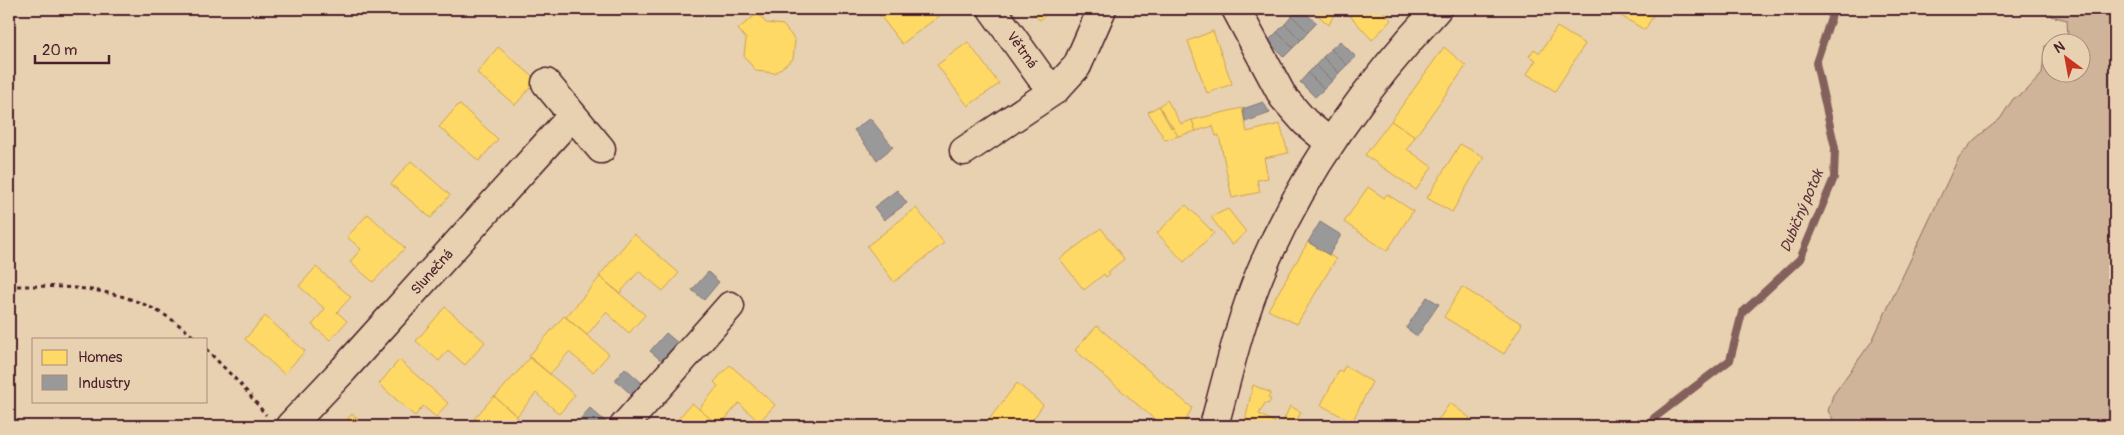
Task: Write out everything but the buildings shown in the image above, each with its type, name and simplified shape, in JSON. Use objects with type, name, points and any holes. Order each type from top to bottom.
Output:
[{"type":"street","name":"Větrná","points":[[992,9],[1040,76],[1055,90]]},
{"type":"street","points":[[964,151],[1055,90],[1077,66],[1102,9]]},
{"type":"street","points":[[1236,9],[1282,97],[1305,122],[1330,142]]},
{"type":"street","points":[[1214,426],[1246,310],[1285,219],[1330,142],[1367,90],[1437,9]]},
{"type":"street","points":[[546,83],[601,149]]},
{"type":"street","name":"Slunečná","points":[[280,423],[344,369],[572,116]]},
{"type":"street","points":[[624,426],[730,306]]},
{"type":"path","points":[[9,286],[76,288],[126,297],[152,306],[168,315],[195,338]]},
{"type":"path","points":[[208,351],[280,423]]},
{"type":"shaded area","points":[[2048,9],[2115,9],[2115,426],[1837,426],[1828,411],[1833,395],[1872,341],[1959,157],[1975,139],[2000,119],[2013,99],[2026,91],[2042,74],[2042,82],[2092,82],[2092,32],[2068,32],[2067,20],[2051,16]]},
{"type":"waterway","name":"Dubičný potok","points":[[1650,426],[1654,418],[1730,360],[1742,313],[1800,259],[1834,178],[1835,148],[1816,63],[1834,9]]}]
